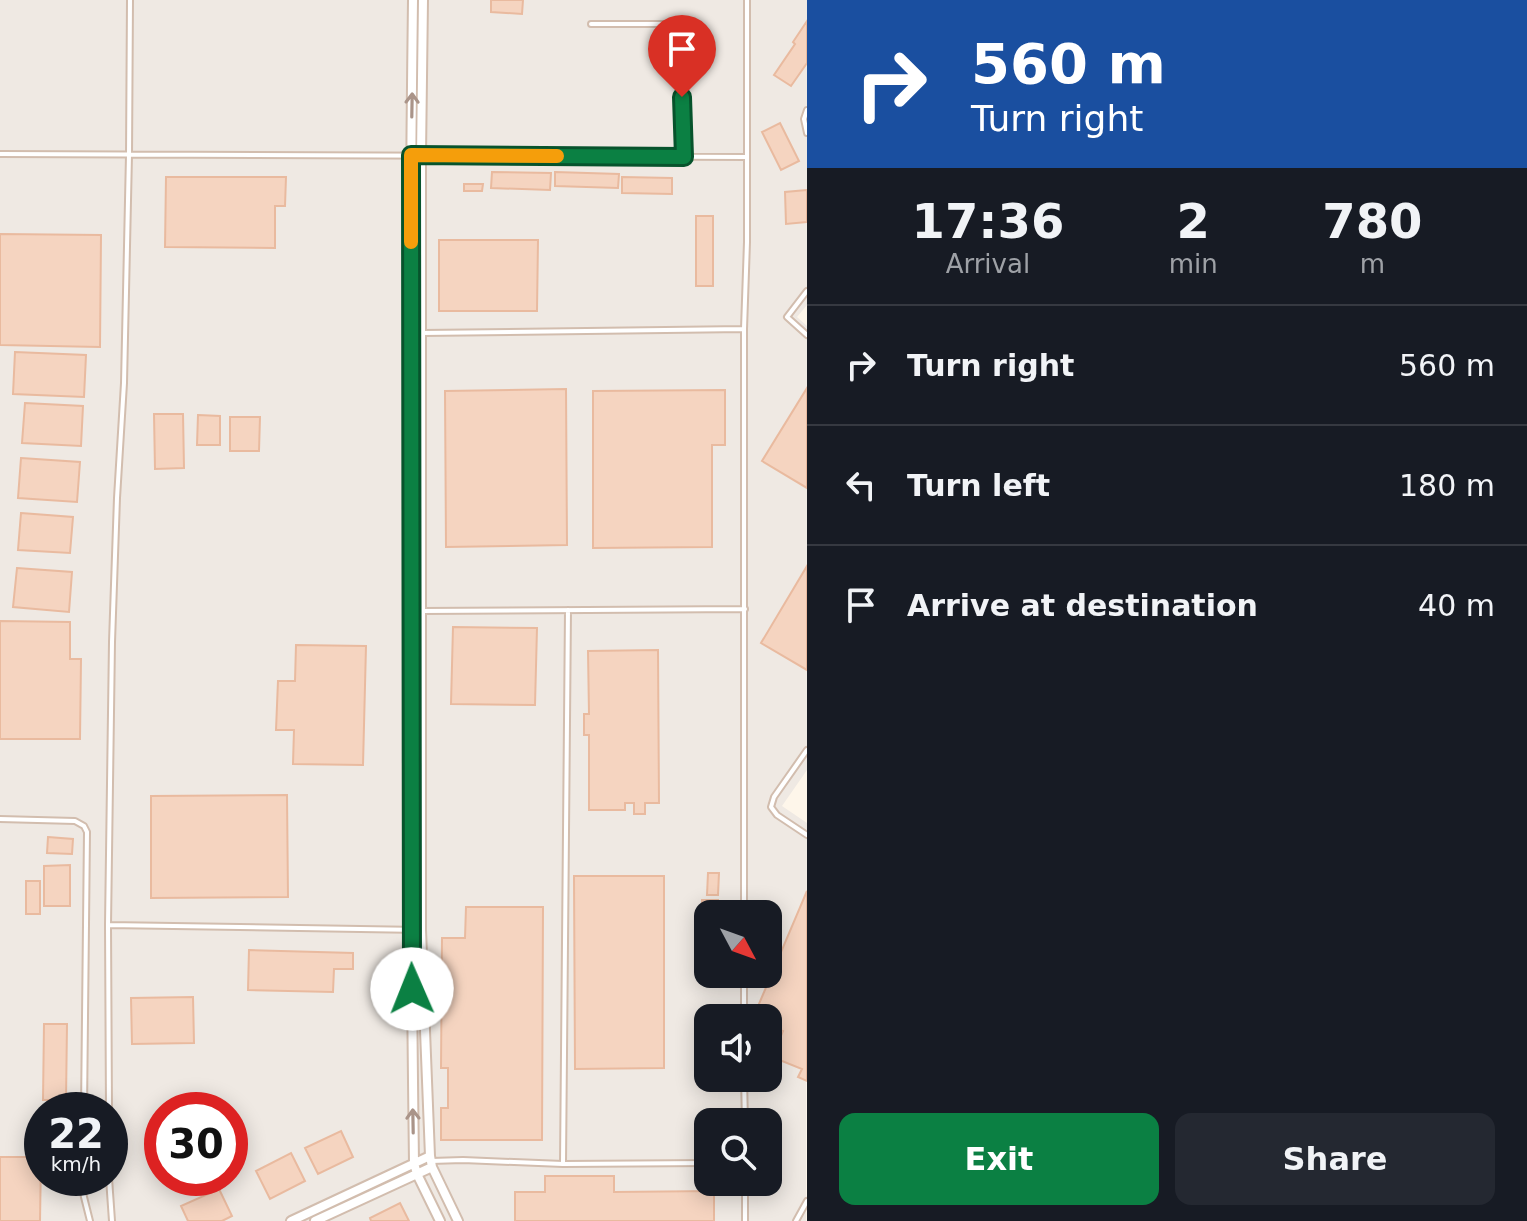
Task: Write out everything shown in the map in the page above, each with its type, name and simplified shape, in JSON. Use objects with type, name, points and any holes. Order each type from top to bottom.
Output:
[{"type":"street","points":[[413,0],[411,931],[414,1163],[440,1221]]},
{"type":"street","points":[[423,0],[421,930],[431,1161],[458,1221]]},
{"type":"street","points":[[291,1221],[414,1163],[431,1161]]},
{"type":"street","points":[[315,1221],[417,1174],[431,1161]]},
{"type":"lane","points":[[109,1092],[112,642],[124,383],[130,0]]},
{"type":"lane","points":[[744,900],[747,0]]},
{"type":"lane","points":[[591,24],[666,24],[679,32],[684,157]]},
{"type":"lane","points":[[807,110],[804,119],[807,133]]},
{"type":"lane","points":[[0,154],[747,157]]},
{"type":"lane","points":[[807,291],[787,317],[807,335]]},
{"type":"lane","points":[[422,333],[744,329]]},
{"type":"lane","points":[[421,611],[745,609]]},
{"type":"lane","points":[[563,1164],[568,610]]},
{"type":"lane","points":[[807,750],[774,797],[771,807],[777,815],[807,835]]},
{"type":"lane","points":[[0,819],[75,821],[87,832],[84,1092]]},
{"type":"lane","points":[[108,925],[421,930]]},
{"type":"lane","points":[[431,1161],[694,1163]]},
{"type":"lane","points":[[84,1196],[90,1221]]},
{"type":"lane","points":[[110,1196],[112,1221]]},
{"type":"lane","points":[[745,1196],[745,1221]]},
{"type":"lane","points":[[796,1221],[807,1201]]},
{"type":"shaded area","points":[[0,0],[807,0],[807,305],[797,317],[807,326],[807,770],[782,806],[807,823],[806,1221],[0,1221]]},
{"type":"building","points":[[491,0],[523,0],[522,14],[491,12]]},
{"type":"building","points":[[807,21],[807,63],[791,86],[774,75]]},
{"type":"building","points":[[780,123],[799,161],[781,170],[762,132]]},
{"type":"building","points":[[492,172],[551,173],[550,190],[491,188]]},
{"type":"building","points":[[555,172],[619,174],[618,188],[555,186]]},
{"type":"building","points":[[166,177],[286,177],[285,206],[275,206],[275,248],[165,247]]},
{"type":"building","points":[[622,177],[672,178],[672,194],[622,193]]},
{"type":"building","points":[[464,184],[483,184],[482,191],[464,191]]},
{"type":"building","points":[[807,190],[807,222],[786,224],[785,192]]},
{"type":"building","points":[[696,216],[713,216],[713,286],[696,286]]},
{"type":"building","points":[[0,234],[101,235],[100,347],[0,345]]},
{"type":"building","points":[[439,240],[538,240],[537,311],[439,311]]},
{"type":"building","points":[[15,352],[86,355],[84,397],[13,394]]},
{"type":"building","points":[[807,388],[807,488],[762,461]]},
{"type":"building","points":[[566,389],[567,545],[446,547],[445,391]]},
{"type":"building","points":[[725,390],[725,445],[712,445],[712,547],[593,548],[593,391]]},
{"type":"building","points":[[25,403],[83,406],[81,446],[22,443]]},
{"type":"building","points":[[154,414],[183,414],[184,468],[155,469]]},
{"type":"building","points":[[198,415],[220,416],[220,445],[197,445]]},
{"type":"building","points":[[230,417],[260,417],[259,451],[230,451]]},
{"type":"building","points":[[21,458],[80,462],[77,502],[18,498]]},
{"type":"building","points":[[21,513],[73,517],[70,553],[18,550]]},
{"type":"building","points":[[807,566],[807,670],[761,643]]},
{"type":"building","points":[[17,568],[72,572],[69,612],[13,607]]},
{"type":"building","points":[[0,621],[70,622],[70,659],[81,659],[80,739],[0,739]]},
{"type":"building","points":[[453,627],[537,628],[535,705],[451,704]]},
{"type":"building","points":[[296,645],[366,646],[363,765],[293,764],[294,730],[276,730],[278,681],[295,681]]},
{"type":"building","points":[[658,650],[659,803],[645,803],[645,814],[634,814],[634,803],[625,803],[625,810],[589,810],[589,735],[584,735],[584,714],[589,714],[588,651]]},
{"type":"building","points":[[287,795],[288,897],[151,898],[151,796]]},
{"type":"building","points":[[48,837],[73,839],[72,854],[47,853]]},
{"type":"building","points":[[70,865],[70,906],[44,906],[44,866]]},
{"type":"building","points":[[708,873],[719,873],[718,895],[707,895]]},
{"type":"building","points":[[574,876],[664,876],[664,1068],[575,1069]]},
{"type":"building","points":[[26,881],[40,881],[40,914],[26,914]]},
{"type":"building","points":[[807,891],[807,1081],[798,1077],[802,1069],[782,1061],[782,1004],[759,1004],[766,988],[782,988],[782,950]]},
{"type":"building","points":[[466,907],[543,907],[542,1140],[441,1140],[441,1108],[448,1108],[448,1068],[441,1068],[442,938],[465,938]]},
{"type":"building","points":[[249,950],[353,953],[353,969],[334,969],[333,992],[248,990]]},
{"type":"building","points":[[193,997],[194,1043],[132,1044],[131,998]]},
{"type":"building","points":[[44,1024],[67,1024],[66,1092],[43,1092]]},
{"type":"building","points":[[341,1131],[353,1157],[318,1174],[305,1148]]},
{"type":"building","points":[[291,1153],[305,1181],[270,1199],[256,1171]]},
{"type":"building","points":[[0,1157],[24,1157],[24,1196],[40,1196],[40,1221],[0,1221]]},
{"type":"building","points":[[545,1176],[614,1176],[614,1192],[694,1191],[694,1196],[714,1196],[714,1221],[515,1221],[515,1192],[545,1192]]},
{"type":"building","points":[[203,1196],[222,1196],[232,1216],[222,1221],[188,1221],[181,1206]]},
{"type":"building","points":[[400,1203],[409,1221],[371,1221],[370,1218]]},
{"type":"slow traffic","points":[[411,242],[411,155],[557,156]]},
{"type":"route","points":[[412,989],[411,155],[684,157],[682,97]]}]
